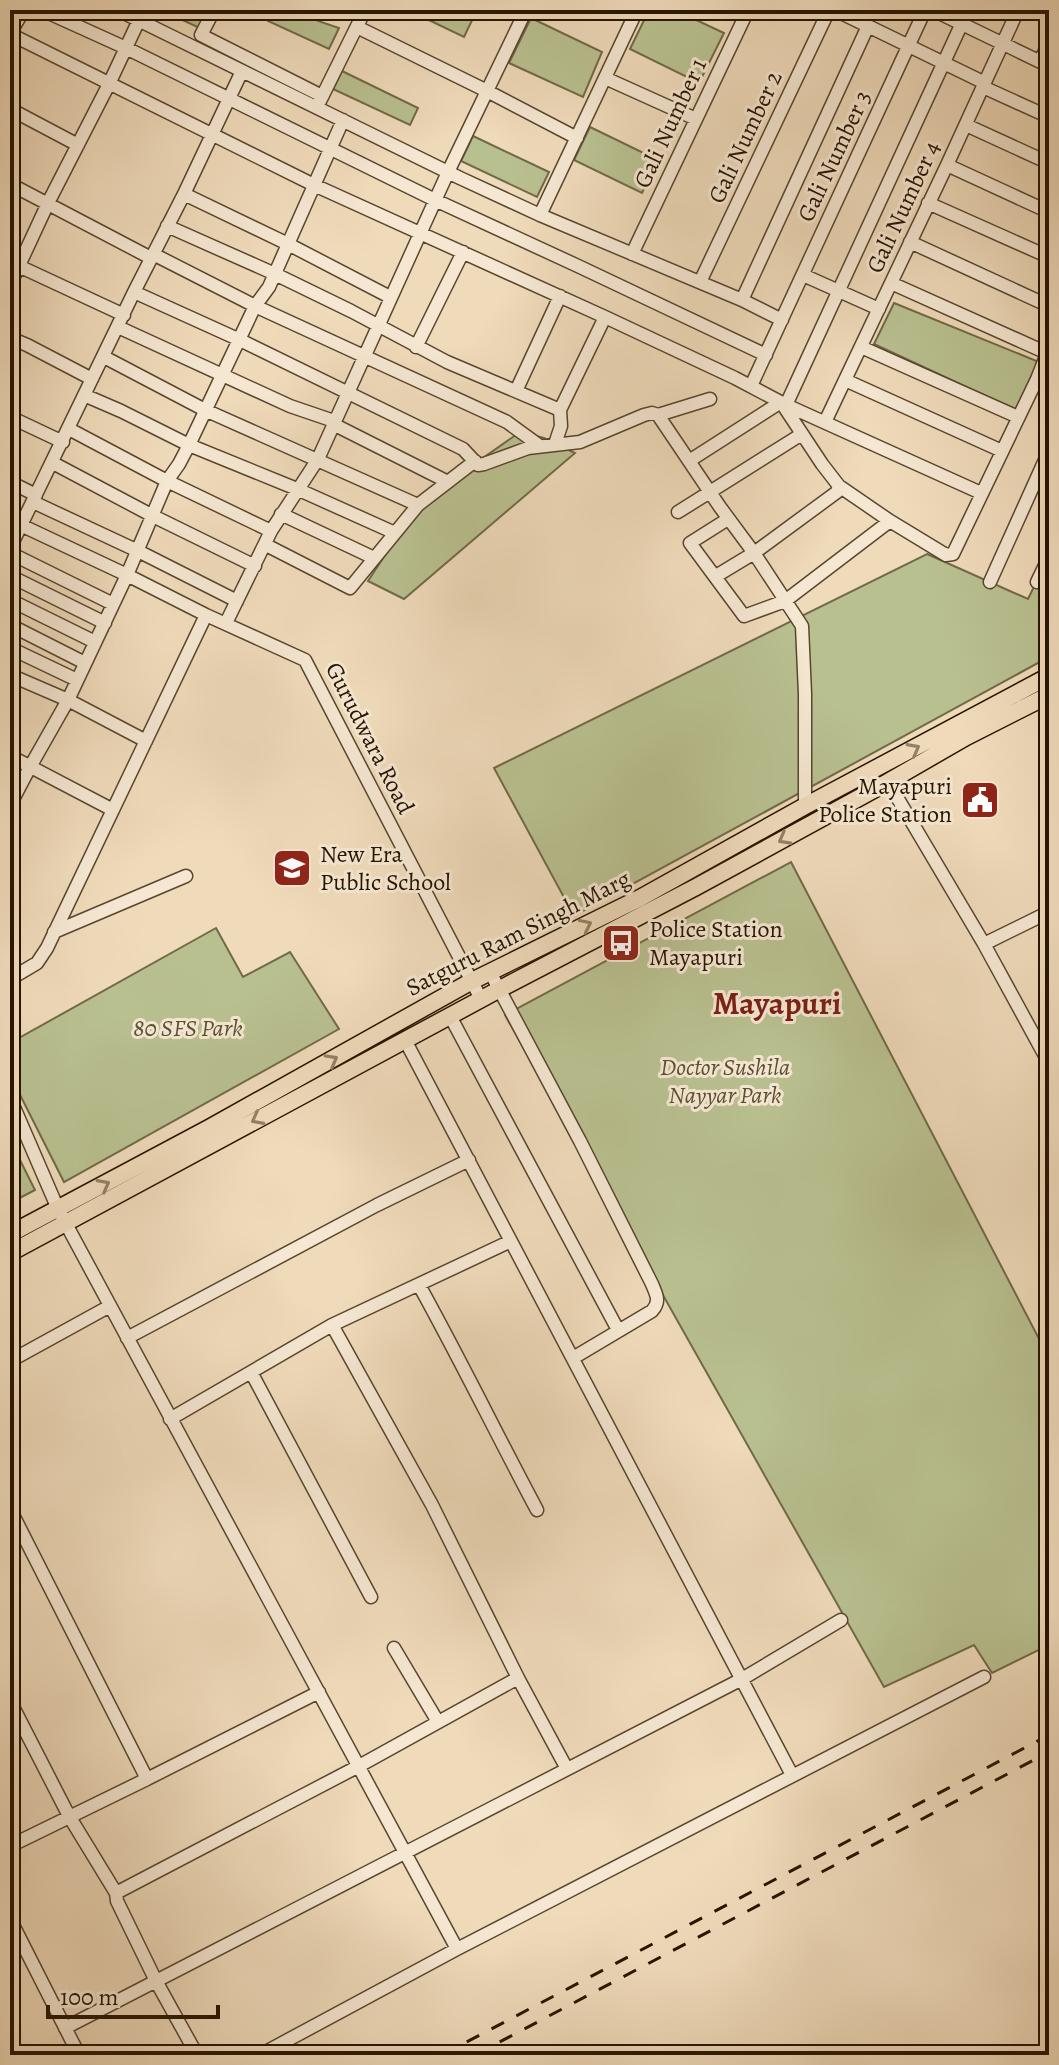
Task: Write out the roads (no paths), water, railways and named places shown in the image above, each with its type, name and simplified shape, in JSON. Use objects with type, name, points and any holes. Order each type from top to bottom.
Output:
[{"type":"main road","name":"Satguru Ram Singh Marg","points":[[10,1253],[62,1216],[209,1128],[472,981],[640,898],[1049,676]]},
{"type":"main road","name":"Satguru Ram Singh Marg","points":[[10,1234],[62,1216],[214,1141],[696,887],[966,737],[1049,695]]},
{"type":"street","points":[[24,10],[10,34],[314,185],[981,493]]},
{"type":"street","points":[[42,10],[126,48],[330,150],[766,355]]},
{"type":"street","points":[[118,10],[242,71],[319,102]]},
{"type":"street","points":[[214,10],[201,35],[319,102],[343,120],[540,215],[742,300],[782,320]]},
{"type":"street","points":[[319,102],[365,10]]},
{"type":"street","points":[[226,623],[271,531],[318,459],[390,297],[526,10]]},
{"type":"street","points":[[540,215],[637,10]]},
{"type":"street","name":"Gali Number 1","points":[[632,254],[748,10]]},
{"type":"street","points":[[832,10],[1049,117]]},
{"type":"street","name":"Gali Number 2","points":[[700,282],[832,10]]},
{"type":"street","name":"Gali Number 3","points":[[751,386],[925,10]]},
{"type":"street","points":[[933,10],[1044,64],[1049,43]]},
{"type":"street","points":[[689,461],[784,404],[968,10]]},
{"type":"street","name":"Gali Number 4","points":[[825,422],[1018,10]]},
{"type":"street","points":[[10,285],[14,264],[78,145],[139,20]]},
{"type":"street","points":[[742,300],[868,26]]},
{"type":"street","points":[[357,27],[577,138]]},
{"type":"street","points":[[113,604],[10,550],[15,523],[34,499],[53,463],[242,71]]},
{"type":"street","points":[[605,78],[696,119]]},
{"type":"street","points":[[10,109],[78,145]]},
{"type":"street","points":[[10,804],[68,700],[138,551],[167,481],[189,445],[255,306],[269,287],[343,120]]},
{"type":"street","points":[[966,125],[1049,163]]},
{"type":"street","points":[[947,165],[1049,212]]},
{"type":"street","points":[[10,184],[255,306],[507,422],[540,446]]},
{"type":"street","points":[[184,194],[390,297]]},
{"type":"street","points":[[928,203],[1049,257]]},
{"type":"street","points":[[167,226],[275,274],[416,347],[560,410]]},
{"type":"street","points":[[910,242],[1049,306]]},
{"type":"street","points":[[416,347],[463,252]]},
{"type":"street","points":[[14,264],[223,376],[333,423],[448,482]]},
{"type":"street","points":[[803,275],[879,309]]},
{"type":"street","points":[[784,404],[839,486],[946,555],[953,554],[1018,417],[1043,382],[1048,351],[891,283]]},
{"type":"street","points":[[134,292],[463,449],[478,465],[528,448],[580,442],[644,415],[658,415],[710,399]]},
{"type":"street","points":[[516,391],[560,296]]},
{"type":"street","points":[[555,444],[561,426],[560,410],[605,317]]},
{"type":"street","points":[[10,338],[92,379]]},
{"type":"street","points":[[861,347],[1018,417]]},
{"type":"street","points":[[104,357],[205,410],[418,505]]},
{"type":"street","points":[[845,380],[1002,451]]},
{"type":"street","points":[[84,395],[189,445],[395,533]]},
{"type":"street","points":[[658,415],[802,626],[805,806]]},
{"type":"street","points":[[10,417],[63,442]]},
{"type":"street","points":[[69,429],[271,531]]},
{"type":"street","points":[[678,512],[802,434]]},
{"type":"street","points":[[990,582],[1049,451]]},
{"type":"street","points":[[266,545],[350,588],[418,505],[475,461]]},
{"type":"street","points":[[53,463],[255,566]]},
{"type":"street","points":[[10,482],[34,499],[237,601]]},
{"type":"street","points":[[716,576],[754,553],[837,492],[839,486]]},
{"type":"street","points":[[281,514],[374,558]]},
{"type":"street","points":[[728,519],[690,543],[744,616],[785,601],[890,521]]},
{"type":"street","name":"Gurudwara Road","points":[[15,523],[305,660],[481,999]]},
{"type":"street","points":[[1037,582],[1049,557]]},
{"type":"street","points":[[10,576],[105,623]]},
{"type":"street","points":[[10,600],[95,642]]},
{"type":"street","points":[[10,979],[39,961],[206,615]]},
{"type":"street","points":[[10,625],[85,663]]},
{"type":"street","points":[[10,648],[77,680]]},
{"type":"street","points":[[10,675],[68,700],[146,741]]},
{"type":"street","points":[[10,756],[113,810]]},
{"type":"street","points":[[888,782],[984,944],[1048,1061]]},
{"type":"street","points":[[54,932],[186,876]]},
{"type":"street","points":[[984,944],[1049,912]]},
{"type":"street","points":[[490,972],[580,1141],[658,1300],[652,1311],[573,1358]]},
{"type":"street","points":[[450,1016],[618,1330]]},
{"type":"street","points":[[405,1040],[792,1775]]},
{"type":"street","points":[[10,1098],[62,1216],[457,1949]]},
{"type":"street","points":[[127,1338],[377,1205],[469,1160]]},
{"type":"street","points":[[170,1419],[332,1325],[511,1241]]},
{"type":"street","points":[[419,1285],[537,1510]]},
{"type":"street","points":[[10,1361],[110,1306]]},
{"type":"street","points":[[332,1325],[432,1505],[567,1769]]},
{"type":"street","points":[[251,1372],[371,1597]]},
{"type":"street","points":[[10,1509],[147,1779]]},
{"type":"street","points":[[65,2028],[742,1679],[841,1620]]},
{"type":"street","points":[[394,1648],[438,1722]]},
{"type":"street","points":[[260,2055],[457,1949],[984,1677]]},
{"type":"street","points":[[116,1893],[359,1766],[518,1678]]},
{"type":"street","points":[[10,1846],[319,1692]]},
{"type":"street","points":[[10,1701],[69,1816],[116,1893],[117,1901],[156,1981],[197,2055]]},
{"type":"street","points":[[10,1919],[79,2055]]},
{"type":"railway","points":[[442,2055],[1049,1735]]},
{"type":"railway","points":[[475,2055],[1049,1752]]},
{"type":"place","name":"Mayapuri Police Station","points":[[980,800]]},
{"type":"place","name":"New Era Public School","points":[[292,868]]},
{"type":"place","name":"Police Station Mayapuri","points":[[621,943]]},
{"type":"district","name":"Mayapuri","points":[[777,1003]]},
{"type":"park label","name":"80 SFS Park","points":[[188,1028]]},
{"type":"park label","name":"Doctor Sushila Nayyar Park","points":[[725,1081]]}]
